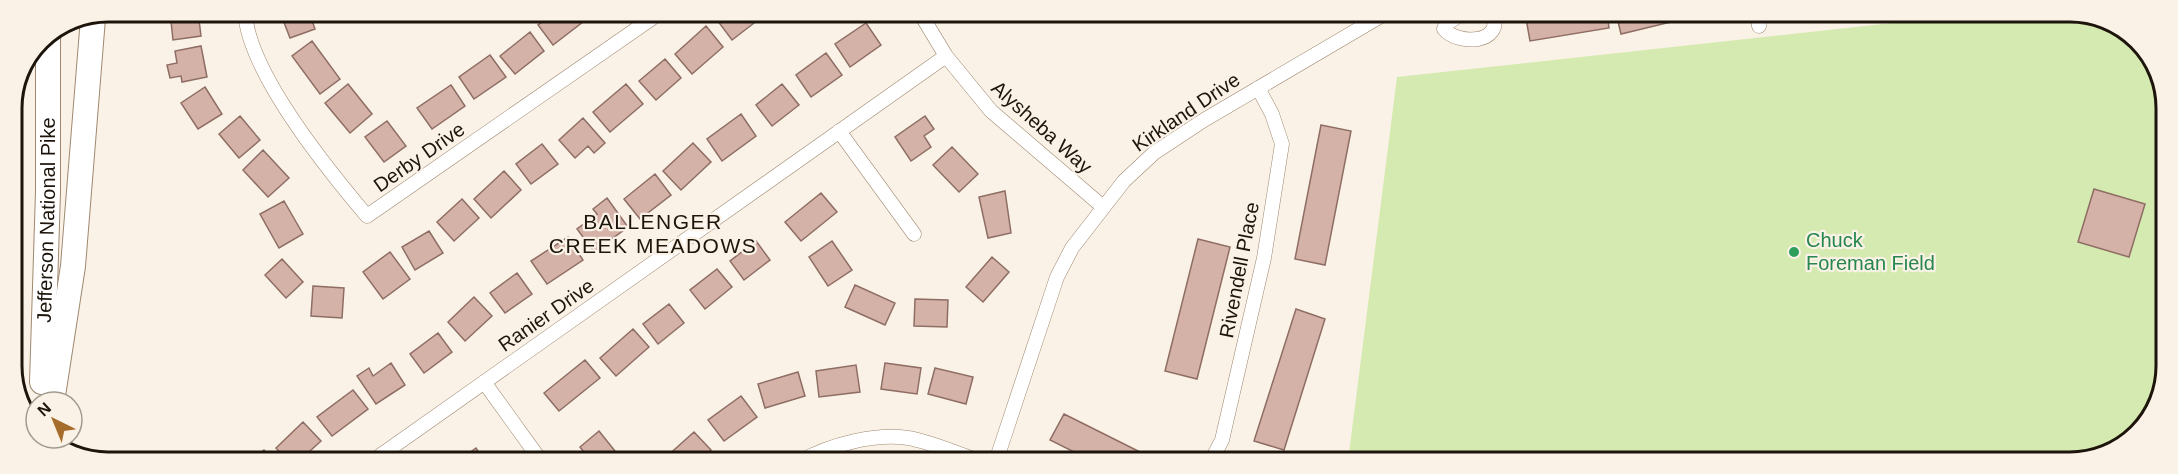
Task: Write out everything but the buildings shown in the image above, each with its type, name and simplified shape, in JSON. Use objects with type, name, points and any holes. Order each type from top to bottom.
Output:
[{"type":"highway","points":[[54,390],[73,266],[93,24]]},
{"type":"highway","name":"Jefferson National Pike","points":[[41,390],[48,192],[48,48]]},
{"type":"street","name":"Derby Drive","points":[[247,22],[249,38],[259,63],[323,164],[367,216],[641,22]]},
{"type":"street","name":"Alysheba Way","points":[[925,22],[946,56],[991,111],[1102,206]]},
{"type":"street","name":"Kirkland Drive","points":[[999,452],[1057,277],[1072,248],[1102,206],[1124,181],[1154,153],[1258,88],[1371,22]]},
{"type":"street","points":[[1449,22],[1444,30],[1460,38],[1487,37],[1493,33],[1494,22]]},
{"type":"street","name":"Ranier Drive","points":[[385,452],[946,56]]},
{"type":"street","name":"Rivendell Place","points":[[1216,452],[1222,440],[1264,258],[1282,144],[1272,114],[1258,88]]},
{"type":"street","points":[[839,131],[914,234]]},
{"type":"street","points":[[484,382],[535,452]]},
{"type":"street","points":[[823,452],[838,446],[870,440],[906,438],[950,452]]},
{"type":"green space","points":[[1901,22],[2070,22],[2108,31],[2130,48],[2144,65],[2151,81],[2156,108],[2156,366],[2151,393],[2144,409],[2134,422],[2117,437],[2103,445],[2070,452],[1349,452],[1397,77]]},
{"type":"place","name":"Chuck Foreman Field","points":[[1794,252]]},
{"type":"district","name":"BALLENGER CREEK MEADOWS","points":[[653,233]]}]
